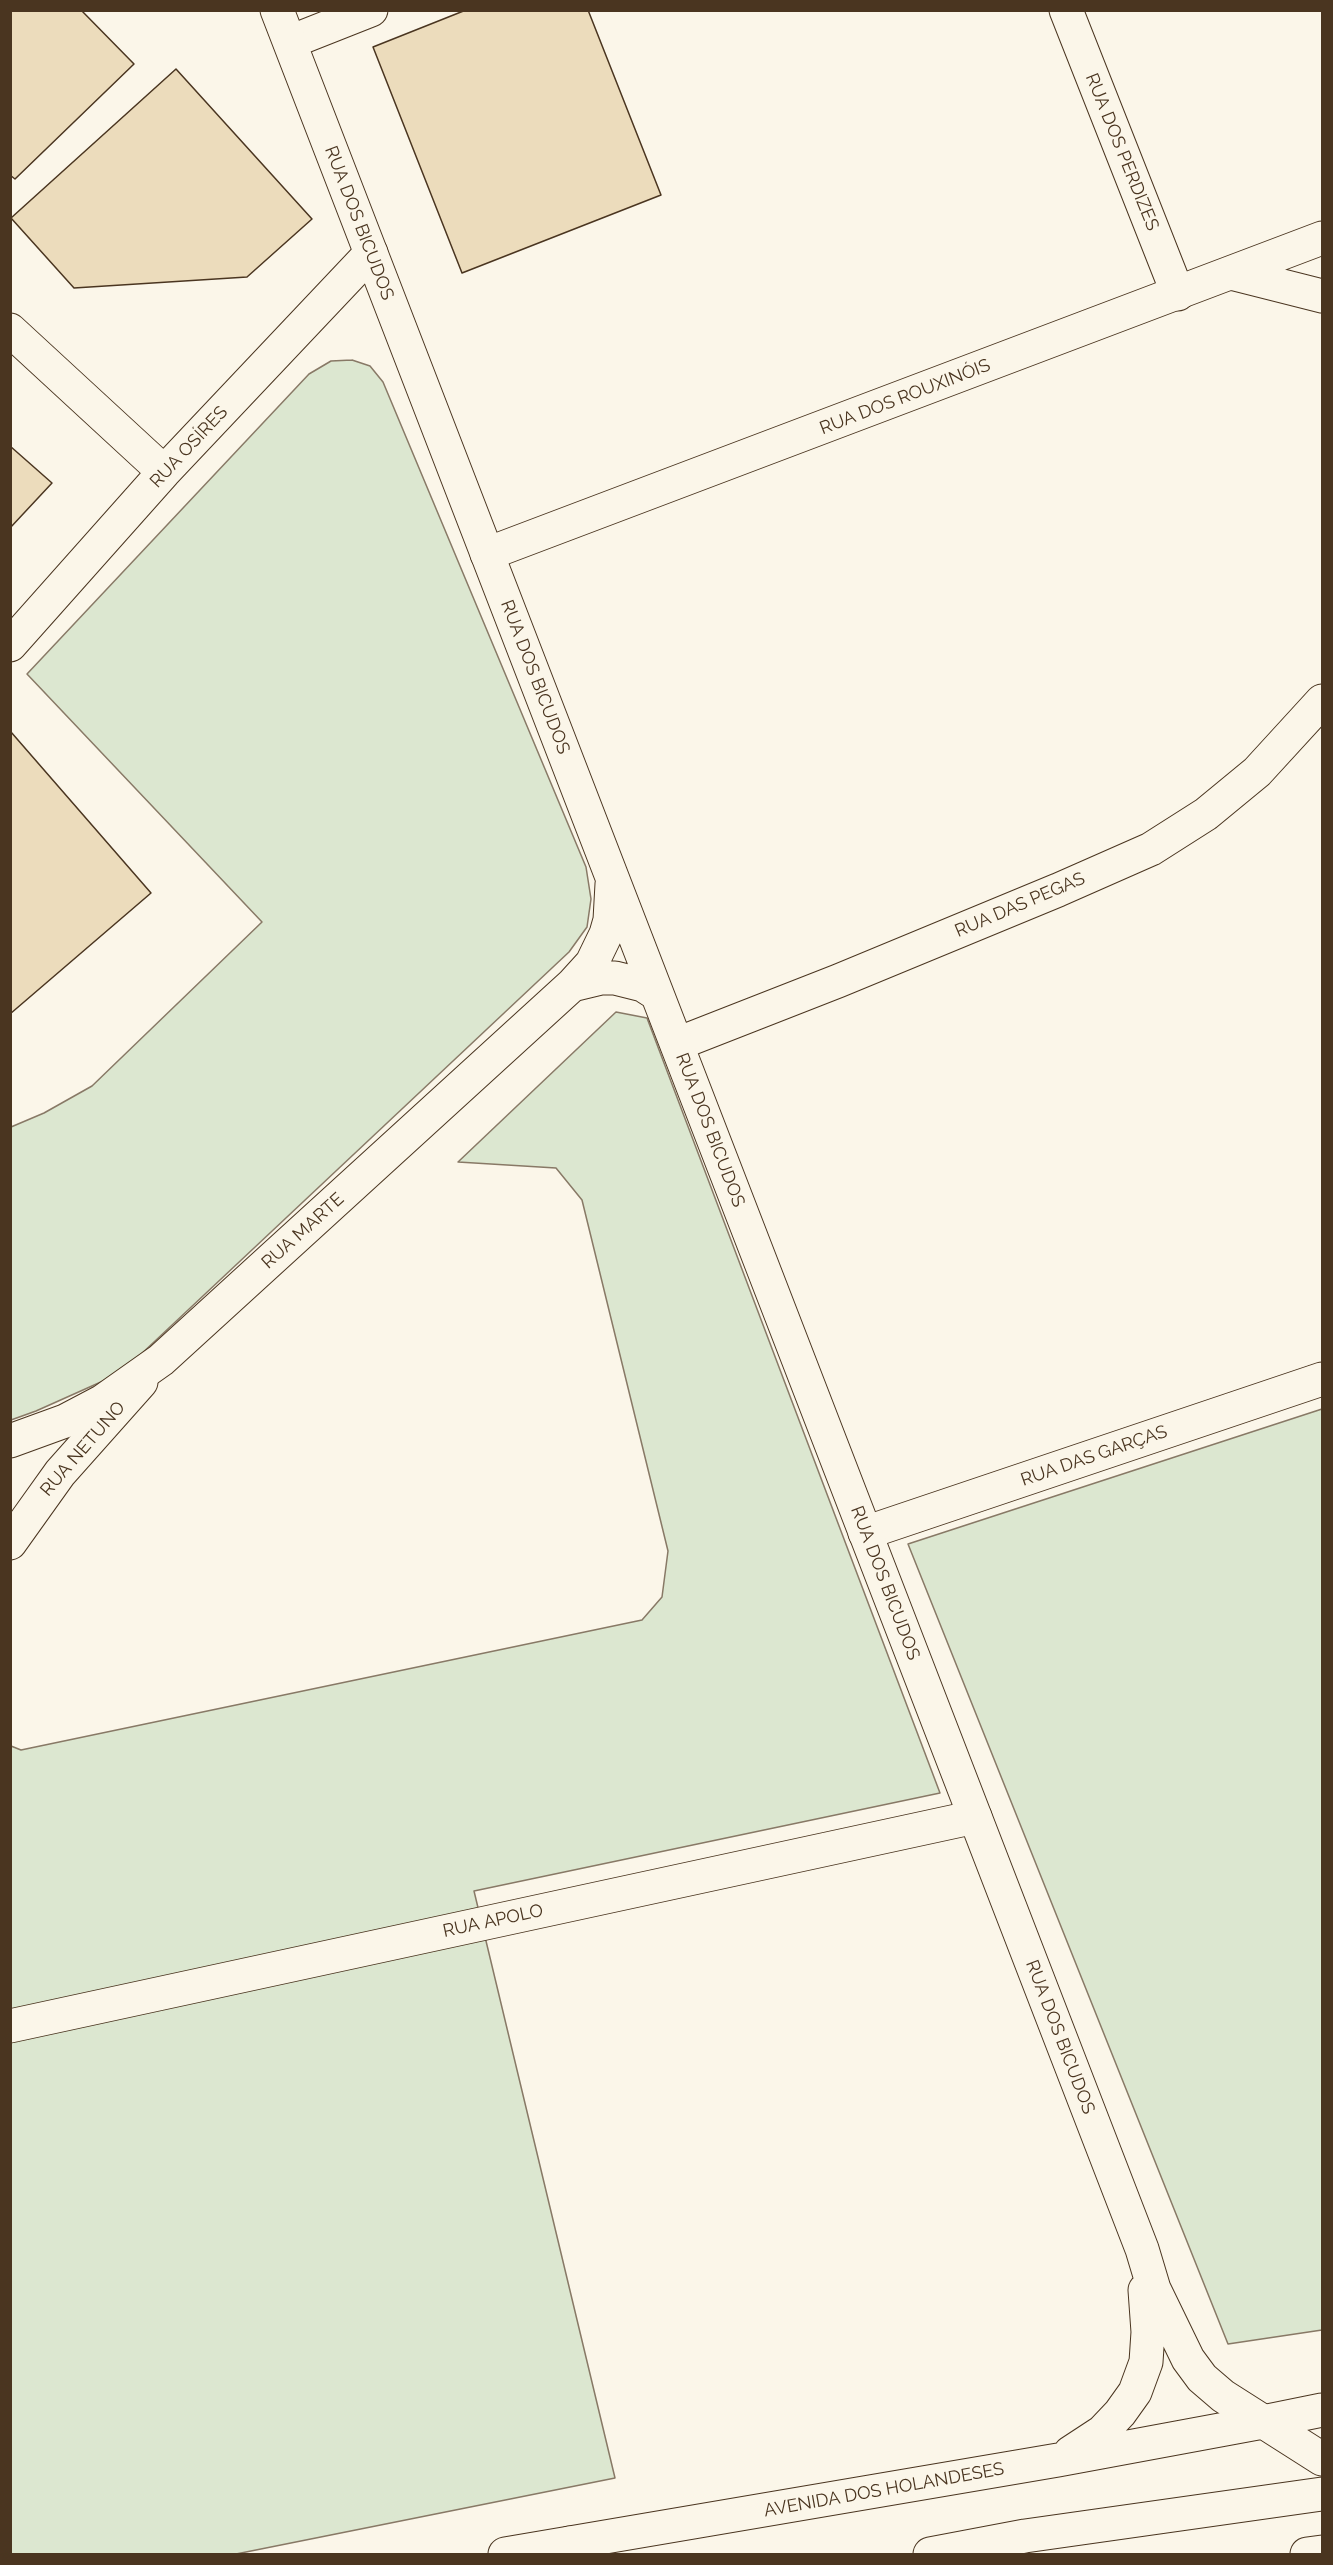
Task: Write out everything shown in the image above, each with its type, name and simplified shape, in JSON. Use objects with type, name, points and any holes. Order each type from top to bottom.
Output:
[{"type":"main road","name":"RUA DOS BICUDOS","points":[[277,10],[1142,2249],[1154,2289],[1188,2359],[1202,2378],[1223,2397],[1323,2459]]},
{"type":"main road","points":[[290,42],[371,10]]},
{"type":"main road","name":"RUA DOS PERDIZES","points":[[1066,10],[1178,294]]},
{"type":"main road","name":"RUA DOS ROUXINÓIS","points":[[487,554],[1323,238]]},
{"type":"main road","name":"RUA OSÍRES","points":[[10,645],[164,472],[370,254]]},
{"type":"main road","points":[[1231,273],[1323,296]]},
{"type":"main road","points":[[10,330],[164,472]]},
{"type":"main road","name":"RUA DAS PEGAS","points":[[677,1044],[882,963],[1151,849],[1206,814],[1257,772],[1323,701]]},
{"type":"main road","name":"RUA MARTE","points":[[10,1441],[65,1421],[103,1401],[161,1360],[572,985],[592,963],[606,934],[610,920],[612,877]]},
{"type":"main road","name":"RUA MARTE","points":[[572,985],[601,978],[615,978],[643,985],[657,994]]},
{"type":"main road","name":"RUA NETUNO","points":[[10,1543],[60,1473],[161,1360]]},
{"type":"main road","name":"RUA DAS GARÇAS","points":[[865,1533],[1323,1379]]},
{"type":"main road","name":"RUA APOLO","points":[[10,2026],[975,1817]]},
{"type":"main road","name":"RUA DOS BICUDOS","points":[[1058,2460],[1081,2448],[1102,2432],[1120,2414],[1135,2392],[1146,2362],[1149,2332],[1142,2249]]},
{"type":"main road","name":"AVENIDA DOS HOLANDESES","points":[[505,2554],[564,2549],[1323,2410]]},
{"type":"main road","points":[[930,2554],[1025,2536],[1323,2494]]},
{"type":"main road","points":[[1307,2554],[1323,2552]]},
{"type":"green space","points":[[352,360],[370,366],[383,382],[586,867],[591,899],[587,927],[569,952],[121,1373],[11,1420],[11,1127],[44,1113],[92,1086],[262,922],[27,674],[309,374],[331,361]]},
{"type":"green space","points":[[616,1012],[647,1018],[940,1793],[474,1891],[615,2478],[236,2554],[11,2554],[11,1746],[21,1750],[642,1620],[662,1597],[668,1551],[582,1200],[556,1168],[458,1162]]},
{"type":"green space","points":[[1322,1409],[1322,2330],[1228,2344],[908,1544]]},
{"type":"building","points":[[10,10],[81,10],[134,64],[15,179],[10,175]]},
{"type":"building","points":[[466,10],[588,10],[661,195],[462,273],[373,47]]},
{"type":"building","points":[[176,69],[312,219],[247,277],[74,288],[11,218]]},
{"type":"building","points":[[10,446],[52,483],[10,528]]},
{"type":"building","points":[[10,733],[151,893],[10,1014]]}]
